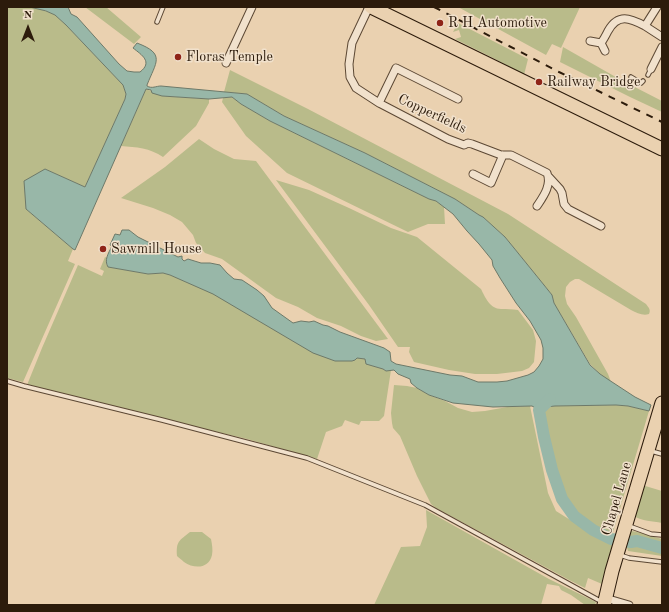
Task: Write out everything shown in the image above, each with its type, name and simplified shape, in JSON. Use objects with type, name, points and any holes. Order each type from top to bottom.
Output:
[{"type":"highway","points":[[370,7],[662,149]]},
{"type":"highway","name":"Chapel Lane","points":[[604,602],[660,408]]},
{"type":"street","points":[[226,63],[252,7]]},
{"type":"street","name":"Copperfields","points":[[370,7],[352,42],[349,64],[350,77],[356,88],[379,103],[448,138],[464,145],[468,143],[472,144],[501,155],[511,155],[547,173],[560,189],[564,204],[568,209],[601,226]]},
{"type":"street","points":[[646,26],[657,7]]},
{"type":"street","points":[[605,51],[602,43],[612,25],[622,18],[630,18],[662,36]]},
{"type":"street","points":[[590,41],[602,43]]},
{"type":"street","points":[[649,72],[662,47]]},
{"type":"street","points":[[379,103],[396,68],[458,99]]},
{"type":"street","points":[[473,174],[491,183],[503,155]]},
{"type":"street","points":[[537,206],[545,194],[549,177]]},
{"type":"street","points":[[604,602],[629,605]]},
{"type":"lane","points":[[158,22],[163,7]]},
{"type":"lane","points":[[631,77],[641,83],[643,81]]},
{"type":"lane","points":[[7,381],[307,458],[425,505],[604,602]]},
{"type":"lane","points":[[648,450],[662,454]]},
{"type":"lane","points":[[626,525],[651,534],[662,535]]},
{"type":"lane","points":[[618,554],[629,558],[662,562]]},
{"type":"green space","points":[[7,7],[30,7],[55,15],[123,85],[126,94],[85,187],[45,169],[26,209],[73,249],[68,261],[75,264],[23,382],[7,378]]},
{"type":"green space","points":[[85,7],[106,7],[141,37],[134,44]]},
{"type":"green space","points":[[458,7],[580,7],[561,48],[552,44],[546,55]]},
{"type":"green space","points":[[458,23],[528,59],[524,75],[455,39],[461,37],[459,30],[453,32]]},
{"type":"green space","points":[[563,47],[662,101],[662,112],[560,62]]},
{"type":"green space","points":[[230,70],[308,109],[508,214],[646,304],[650,313],[647,315],[631,310],[579,279],[575,279],[570,282],[566,287],[565,296],[567,304],[576,317],[611,382],[590,364],[554,303],[552,295],[505,237],[483,217],[455,199],[365,153],[284,116],[247,94],[224,92]]},
{"type":"green space","points":[[146,89],[162,96],[209,99],[209,103],[196,126],[163,157],[148,150],[121,146]]},
{"type":"green space","points":[[232,97],[270,121],[429,199],[436,201],[444,207],[445,224],[428,224],[408,232],[287,173],[246,136],[222,102],[223,98]]},
{"type":"green space","points":[[199,139],[214,149],[234,159],[256,161],[388,339],[376,341],[361,336],[341,326],[317,318],[298,307],[276,298],[222,259],[205,253],[196,243],[193,235],[182,222],[153,208],[121,198],[165,167]]},
{"type":"green space","points":[[276,180],[309,190],[391,228],[417,237],[481,289],[491,305],[501,309],[518,310],[533,330],[536,341],[534,362],[529,368],[522,371],[497,374],[475,374],[414,362],[409,352],[410,347],[398,347],[369,305]]},
{"type":"green space","points":[[105,257],[107,258],[106,263],[108,267],[148,274],[163,273],[213,293],[300,345],[335,361],[352,361],[357,358],[366,359],[367,364],[386,371],[391,370],[384,416],[379,421],[361,421],[359,425],[345,420],[342,426],[326,432],[317,459],[247,439],[27,385],[78,265],[102,276],[104,271],[100,269]]},
{"type":"green space","points":[[394,385],[417,388],[458,408],[472,412],[507,407],[530,406],[548,493],[556,511],[583,528],[614,541],[602,584],[588,578],[585,588],[431,504],[400,436],[393,428],[391,413]]},
{"type":"green space","points":[[616,405],[649,411],[611,539],[593,530],[574,516],[562,499],[552,470],[539,410],[545,407],[555,406]]},
{"type":"green space","points":[[642,485],[662,491],[662,523],[644,520],[634,516]]},
{"type":"green space","points":[[426,510],[549,579],[596,602],[595,605],[585,605],[561,590],[559,586],[547,584],[541,605],[374,605],[401,547],[420,546],[427,527]]},
{"type":"green space","points":[[630,531],[662,539],[662,556],[628,551],[626,544]]},
{"type":"green space","points":[[190,532],[202,532],[211,539],[212,555],[208,563],[204,565],[196,567],[192,566],[177,556],[177,547],[179,542]]},
{"type":"shaded area","points":[[30,7],[68,7],[71,14],[77,17],[127,71],[140,72],[146,65],[143,56],[133,48],[137,43],[152,51],[156,60],[147,85],[149,87],[161,86],[247,94],[284,116],[365,153],[455,199],[483,217],[505,237],[552,295],[554,303],[590,365],[609,380],[635,397],[651,405],[649,411],[616,405],[555,406],[545,407],[539,410],[532,406],[493,407],[453,403],[429,395],[411,383],[410,379],[398,374],[394,370],[386,371],[366,364],[365,359],[357,358],[352,361],[335,361],[313,353],[213,294],[170,275],[163,273],[148,274],[108,267],[106,259],[112,246],[110,245],[115,234],[120,235],[122,230],[129,230],[138,237],[178,257],[182,256],[184,261],[188,259],[201,263],[220,265],[234,279],[242,280],[257,290],[264,296],[272,308],[293,323],[301,321],[314,321],[384,348],[390,352],[391,361],[396,364],[462,376],[478,382],[507,381],[528,375],[534,372],[539,366],[543,359],[541,340],[530,321],[500,278],[493,266],[492,260],[453,214],[436,201],[429,199],[270,121],[232,97],[209,99],[162,96],[152,93],[151,90],[146,89],[75,250],[73,249],[26,209],[24,181],[45,169],[85,187],[126,94],[123,85],[55,15]]},
{"type":"waterway","points":[[550,399],[539,410],[544,437],[552,470],[562,499],[574,516],[593,530],[611,539],[631,542],[637,541],[662,548]]},
{"type":"railway","points":[[434,7],[559,72],[662,122]]},
{"type":"place","name":"R H Automotive","points":[[440,23]]},
{"type":"place","name":"Floras Temple","points":[[178,57]]},
{"type":"place","name":"Railway Bridge","points":[[539,82]]},
{"type":"place","name":"Sawmill House","points":[[103,249]]}]
